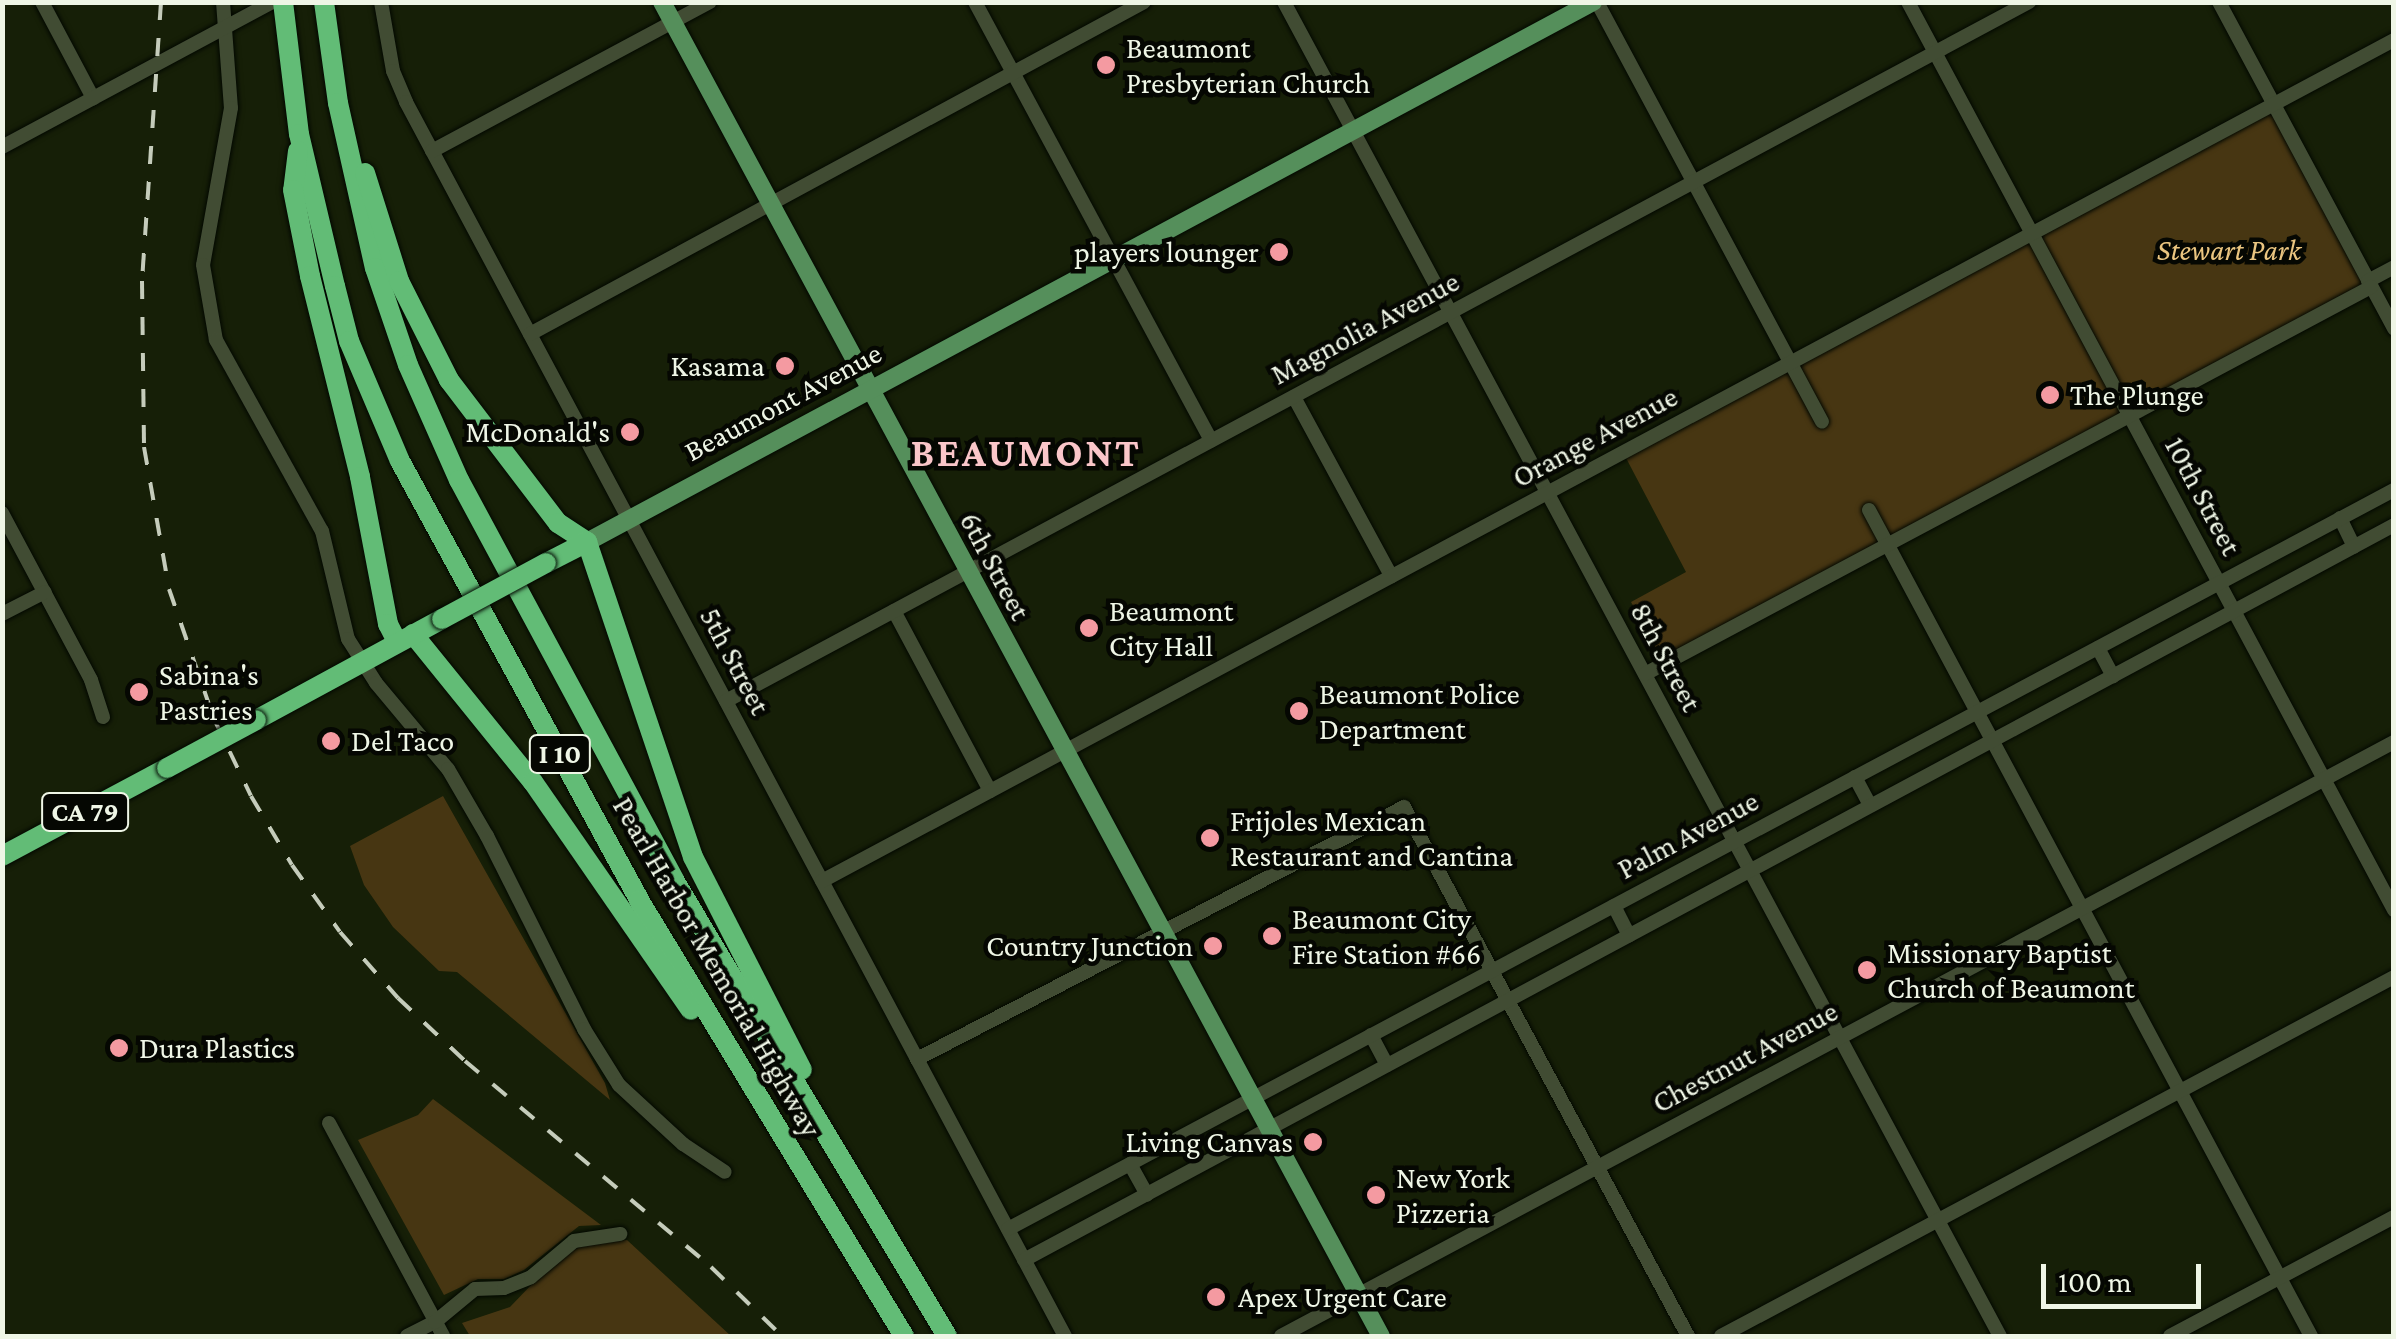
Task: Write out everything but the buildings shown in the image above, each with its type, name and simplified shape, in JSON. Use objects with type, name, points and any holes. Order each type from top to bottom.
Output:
[{"type":"highway","name":"Pearl Harbor Memorial Highway","points":[[284,2],[300,134],[349,341],[400,461],[639,900],[904,1336]]},
{"type":"highway","name":"Pearl Harbor Memorial Highway","points":[[326,19],[375,268],[408,365],[459,480],[674,880],[946,1336]]},
{"type":"highway","points":[[326,19],[380,226],[420,328],[449,380],[558,523],[588,542],[692,857],[802,1069],[824,1128]]},
{"type":"highway","points":[[300,134],[293,190],[314,293],[360,476],[388,624],[405,638],[533,782],[762,1107]]},
{"type":"highway","name":"Beaumont Avenue","points":[[2,856],[588,542]]},
{"type":"main road","name":"6th Street","points":[[662,2],[1381,1336]]},
{"type":"main road","name":"Beaumont Avenue","points":[[588,542],[1595,2]]},
{"type":"street","points":[[42,2],[92,98]]},
{"type":"street","points":[[223,2],[231,108],[203,265],[216,340],[322,531],[348,639],[448,769],[487,836],[584,1028],[619,1084],[683,1144],[726,1172]]},
{"type":"street","points":[[2,147],[272,2]]},
{"type":"street","name":"5th Street","points":[[382,2],[392,71],[432,152],[1065,1336]]},
{"type":"street","points":[[432,152],[710,2]]},
{"type":"street","points":[[975,2],[1211,441]]},
{"type":"street","points":[[530,334],[1144,2]]},
{"type":"street","name":"8th Street","points":[[1284,2],[2000,1336]]},
{"type":"street","points":[[1595,2],[1822,422]]},
{"type":"street","name":"10th Street","points":[[1908,2],[2394,910]]},
{"type":"street","name":"Magnolia Avenue","points":[[726,701],[2030,2]]},
{"type":"street","points":[[2219,2],[2394,329]]},
{"type":"street","name":"Orange Avenue","points":[[822,881],[2394,40]]},
{"type":"street","points":[[1644,674],[2130,416],[2370,284],[2394,267]]},
{"type":"street","points":[[1294,397],[1391,576]]},
{"type":"street","name":"Palm Avenue","points":[[1008,1229],[2394,490]]},
{"type":"street","points":[[1869,510],[2311,1336]]},
{"type":"street","points":[[2,513],[91,680],[103,716]]},
{"type":"street","points":[[2340,518],[2354,547]]},
{"type":"street","name":"Palm Avenue","points":[[1024,1260],[2394,526]]},
{"type":"street","points":[[2,614],[45,592]]},
{"type":"street","points":[[894,611],[990,791]]},
{"type":"street","points":[[2098,648],[2113,676]]},
{"type":"street","name":"Chestnut Avenue","points":[[1281,1336],[2394,742]]},
{"type":"street","points":[[1856,777],[1870,805]]},
{"type":"street","points":[[917,1059],[1404,808],[1688,1336]]},
{"type":"street","points":[[1614,906],[1629,935]]},
{"type":"street","points":[[1721,1336],[2394,976]]},
{"type":"street","points":[[1371,1035],[1387,1065]]},
{"type":"street","points":[[329,1123],[443,1336]]},
{"type":"street","points":[[1130,1164],[1146,1194]]},
{"type":"street","points":[[2170,1336],[2394,1217]]},
{"type":"street","points":[[408,1336],[435,1322],[475,1289],[504,1288],[530,1277],[574,1241],[620,1234]]},
{"type":"green space","name":"Stewart Park","points":[[2277,108],[2375,288],[1662,661],[1631,602],[1686,572],[1626,458]]},
{"type":"green space","points":[[443,796],[605,1083],[610,1100],[457,972],[439,971],[393,927],[364,885],[350,846]]},
{"type":"green space","points":[[433,1099],[601,1225],[579,1226],[524,1270],[504,1279],[478,1279],[444,1295],[358,1140],[418,1115]]},
{"type":"green space","points":[[627,1240],[731,1336],[470,1336],[462,1323],[510,1307],[556,1259],[588,1243]]},
{"type":"railway","points":[[161,2],[142,281],[144,447],[169,589],[214,719],[251,796],[292,865],[340,932],[398,998],[465,1061],[711,1267],[782,1336]]},
{"type":"place","name":"Beaumont Presbyterian Church","points":[[1106,65]]},
{"type":"place","name":"players lounger","points":[[1279,252]]},
{"type":"place","name":"Kasama","points":[[785,366]]},
{"type":"place","name":"The Plunge","points":[[2050,395]]},
{"type":"place","name":"McDonald's","points":[[630,432]]},
{"type":"place","name":"Beaumont City Hall","points":[[1089,628]]},
{"type":"place","name":"Sabina's Pastries","points":[[139,692]]},
{"type":"place","name":"Beaumont Police Department","points":[[1299,711]]},
{"type":"place","name":"Del Taco","points":[[331,741]]},
{"type":"place","name":"Frijoles Mexican Restaurant and Cantina","points":[[1210,838]]},
{"type":"place","name":"Beaumont City Fire Station #66","points":[[1272,936]]},
{"type":"place","name":"Country Junction","points":[[1213,946]]},
{"type":"place","name":"Missionary Baptist Church of Beaumont","points":[[1867,970]]},
{"type":"place","name":"Dura Plastics","points":[[119,1048]]},
{"type":"place","name":"Living Canvas","points":[[1313,1142]]},
{"type":"place","name":"New York Pizzeria","points":[[1376,1195]]},
{"type":"place","name":"Apex Urgent Care","points":[[1216,1297]]},
{"type":"district","name":"BEAUMONT","points":[[1026,453]]}]
